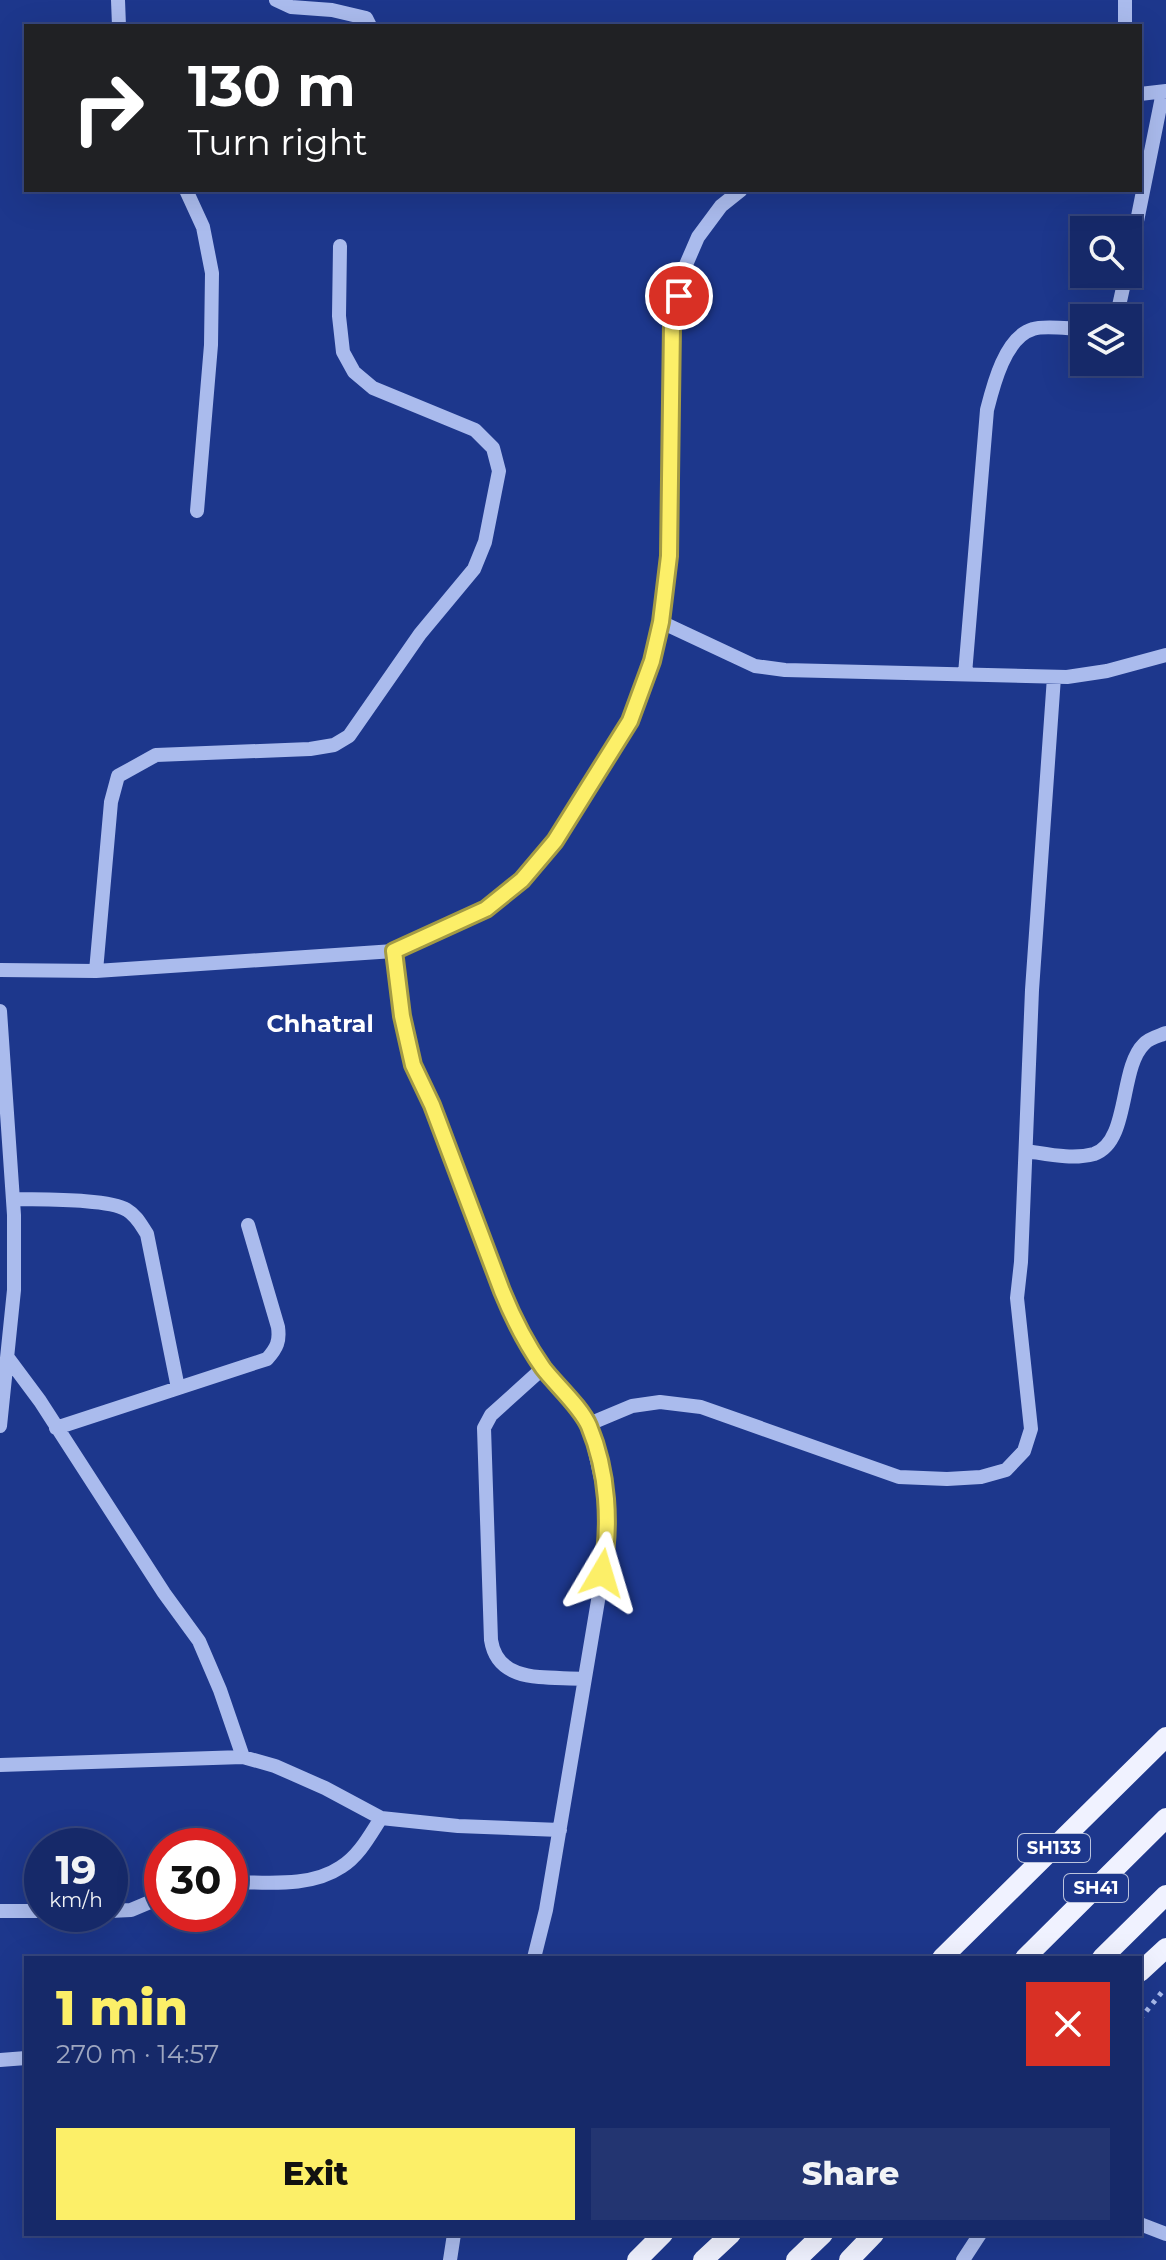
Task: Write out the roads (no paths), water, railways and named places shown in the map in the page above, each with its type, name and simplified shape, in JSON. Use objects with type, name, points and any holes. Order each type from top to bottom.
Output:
[{"type":"main road","name":"SH133","points":[[944,1956],[1166,1737]]},
{"type":"main road","name":"SH41","points":[[1027,1956],[1166,1818]]},
{"type":"main road","name":"SH41","points":[[1104,1956],[1166,1895]]},
{"type":"main road","points":[[1142,1970],[1166,1948]]},
{"type":"main road","points":[[637,2260],[661,2236]]},
{"type":"main road","points":[[703,2260],[729,2236]]},
{"type":"main road","points":[[796,2260],[821,2236]]},
{"type":"main road","points":[[849,2260],[872,2236]]},
{"type":"street","points":[[118,0],[119,24]]},
{"type":"street","points":[[276,0],[291,7],[332,10],[366,18],[369,24]]},
{"type":"street","points":[[1125,0],[1125,24]]},
{"type":"street","points":[[1139,216],[1165,91],[1142,94]]},
{"type":"street","points":[[187,192],[203,227],[212,273],[211,345],[197,511]]},
{"type":"street","points":[[0,970],[96,971],[394,951],[486,909],[522,880],[555,841],[630,721],[652,661],[661,622],[669,556],[672,325],[685,267],[698,237],[721,206],[738,192]]},
{"type":"street","points":[[96,971],[111,802],[118,776],[156,755],[310,749],[334,745],[349,736],[420,634],[474,569],[485,542],[499,471],[493,448],[475,430],[373,388],[354,372],[343,352],[339,316],[340,246]]},
{"type":"street","points":[[965,674],[987,410],[994,380],[1014,343],[1032,329],[1070,329]]},
{"type":"street","points":[[661,622],[755,666],[785,670],[1054,677],[1107,671],[1166,655]]},
{"type":"street","points":[[589,1424],[632,1406],[660,1402],[701,1407],[899,1477],[981,1477],[1006,1470],[1024,1451],[1031,1429],[1017,1298],[1032,990],[1054,677]]},
{"type":"street","points":[[394,951],[402,1016],[413,1065],[432,1105],[510,1311],[543,1368],[589,1424],[608,1511],[607,1547],[546,1910],[534,1956]]},
{"type":"street","points":[[0,1011],[13,1199],[14,1290],[0,1426]]},
{"type":"street","points":[[1026,1151],[1071,1157],[1096,1153],[1108,1145],[1117,1125],[1134,1058],[1145,1042],[1166,1033]]},
{"type":"street","points":[[13,1199],[109,1203],[125,1208],[137,1218],[147,1234],[178,1388]]},
{"type":"street","points":[[56,1428],[267,1359],[276,1350],[278,1327],[248,1225]]},
{"type":"street","points":[[8,1358],[199,1641],[243,1757]]},
{"type":"street","points":[[543,1368],[491,1415],[484,1428],[491,1640],[494,1656],[504,1667],[516,1673],[584,1679]]},
{"type":"street","points":[[0,1765],[243,1757],[300,1777],[381,1818],[458,1826],[560,1830]]},
{"type":"street","points":[[248,1882],[298,1882],[342,1867],[361,1849],[381,1818]]},
{"type":"street","points":[[0,1911],[24,1911]]},
{"type":"street","points":[[0,2060],[24,2058]]},
{"type":"street","points":[[1142,2225],[1166,2234]]},
{"type":"street","points":[[450,2260],[454,2236]]},
{"type":"street","points":[[963,2260],[979,2236]]},
{"type":"district","name":"Chhatral","points":[[320,1024]]}]
